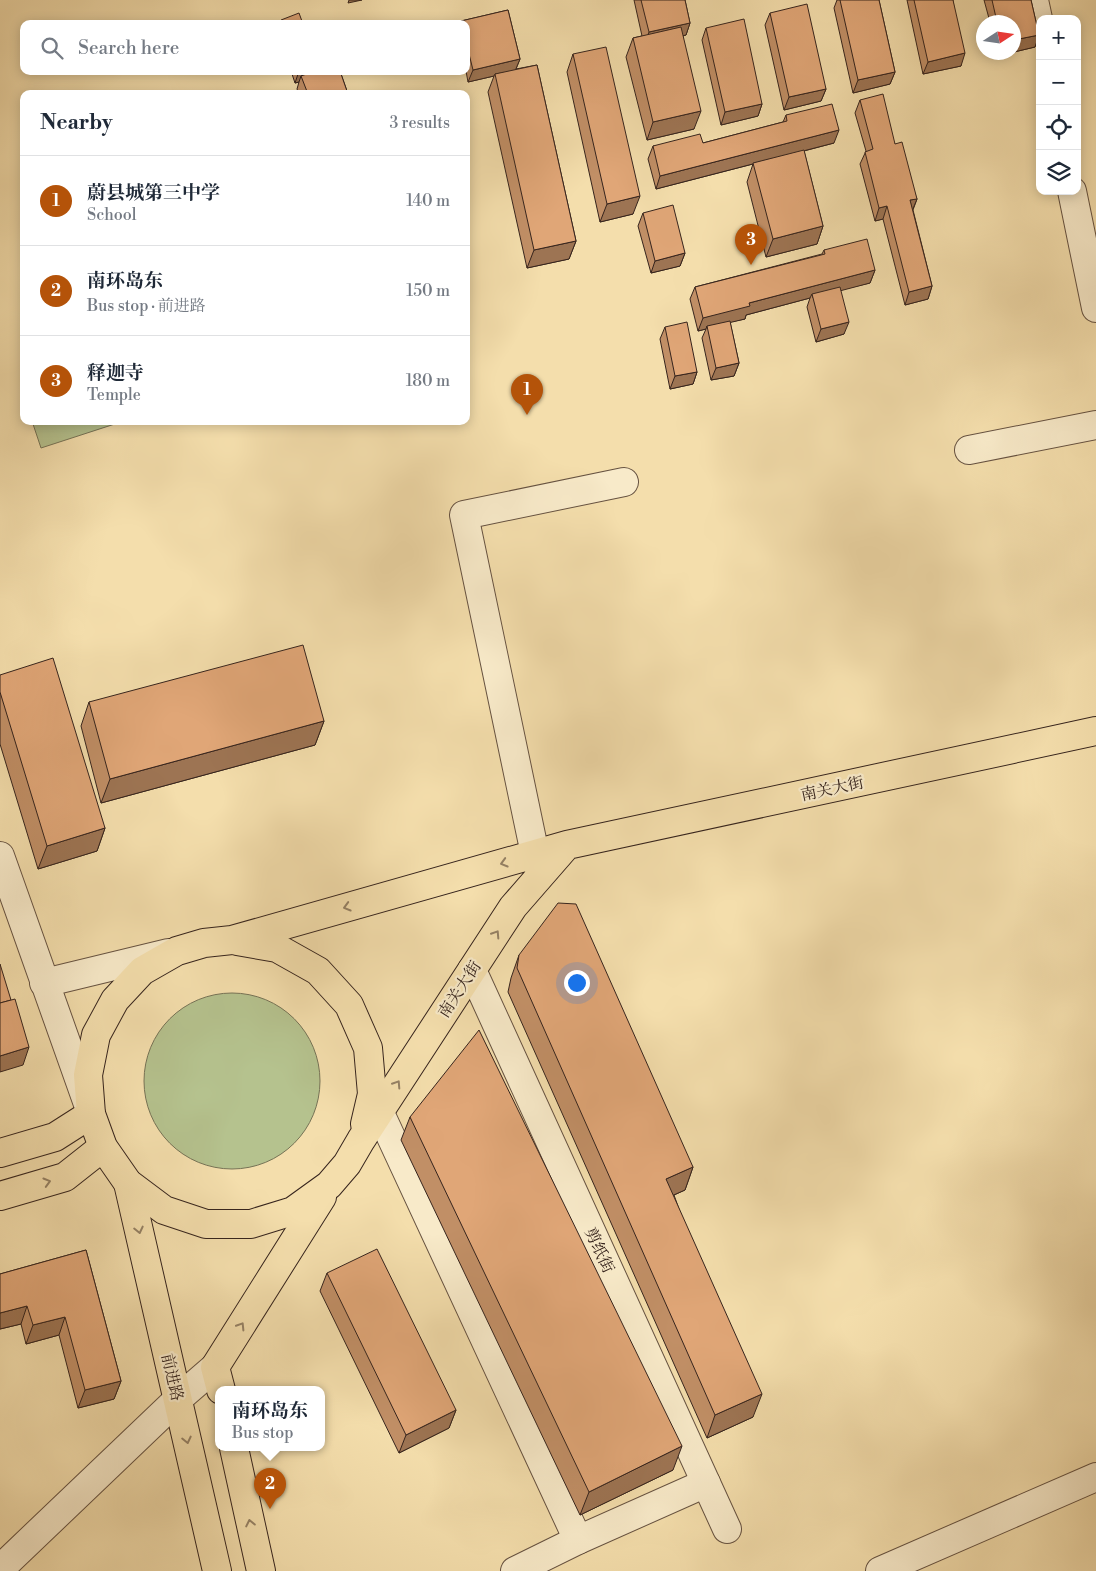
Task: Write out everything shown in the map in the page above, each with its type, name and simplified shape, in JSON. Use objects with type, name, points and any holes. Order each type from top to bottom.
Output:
[{"type":"main road","name":"南关大街","points":[[568,845],[513,906],[347,1164],[329,1185],[293,1211],[251,1224],[206,1224],[164,1210],[128,1183],[103,1147],[92,1114],[88,1074],[96,1035],[115,1000],[142,971],[177,951],[204,943],[232,940],[568,845],[1096,731]]},
{"type":"main road","name":"南关大街","points":[[232,940],[277,948],[310,966],[318,971],[349,1006],[368,1048],[372,1094],[361,1140]]},
{"type":"main road","points":[[0,1154],[55,1137],[92,1114]]},
{"type":"main road","points":[[0,1196],[65,1177],[103,1147]]},
{"type":"main road","name":"前进路","points":[[128,1183],[217,1571]]},
{"type":"main road","points":[[218,1379],[329,1185]]},
{"type":"main road","points":[[235,1451],[261,1571]]},
{"type":"street","points":[[1034,0],[1037,15]]},
{"type":"street","points":[[1073,195],[1096,308]]},
{"type":"street","points":[[969,450],[1096,424]]},
{"type":"street","points":[[535,854],[464,515],[624,482]]},
{"type":"street","points":[[0,856],[92,1114]]},
{"type":"street","points":[[44,983],[177,951]]},
{"type":"street","name":"剪纸街","points":[[472,970],[727,1530]]},
{"type":"street","points":[[379,1112],[578,1540]]},
{"type":"street","points":[[0,1569],[178,1399],[218,1379]]},
{"type":"street","points":[[880,1571],[1096,1477]]},
{"type":"street","points":[[515,1571],[578,1540],[706,1483]]},
{"type":"green space","points":[[33,425],[112,425],[41,448]]},
{"type":"green space","points":[[223,993],[241,993],[258,996],[274,1003],[300,1025],[310,1039],[317,1055],[320,1081],[319,1098],[314,1115],[300,1137],[288,1149],[274,1159],[258,1166],[241,1169],[223,1169],[206,1166],[190,1159],[164,1137],[154,1123],[147,1107],[144,1090],[144,1072],[147,1055],[154,1039],[176,1013],[190,1003],[206,996]]},
{"type":"building","points":[[641,0],[685,0],[690,23],[649,32]]},
{"type":"building","points":[[840,0],[879,0],[895,72],[858,80]]},
{"type":"building","points":[[914,0],[953,0],[965,53],[928,62]]},
{"type":"building","points":[[992,0],[1031,0],[1036,22],[1036,36],[1021,39],[1021,15],[995,15]]},
{"type":"building","points":[[807,4],[826,89],[789,97],[770,13]]},
{"type":"building","points":[[508,10],[520,59],[473,70],[470,58],[470,20],[465,20]]},
{"type":"building","points":[[299,13],[302,20],[281,20]]},
{"type":"building","points":[[744,19],[762,104],[725,112],[706,28]]},
{"type":"building","points":[[681,27],[701,111],[653,122],[633,38]]},
{"type":"building","points":[[606,47],[640,196],[607,204],[573,54]]},
{"type":"building","points":[[537,65],[576,241],[534,250],[495,74]]},
{"type":"building","points":[[341,75],[347,90],[306,90],[301,76]]},
{"type":"building","points":[[883,94],[895,144],[902,142],[917,199],[910,200],[932,286],[909,292],[887,206],[879,208],[865,152],[873,149],[860,100]]},
{"type":"building","points":[[832,104],[839,130],[660,176],[653,146],[700,134],[703,143],[787,121],[786,115]]},
{"type":"building","points":[[804,150],[823,226],[773,239],[753,163]]},
{"type":"building","points":[[673,205],[685,253],[655,261],[643,213]]},
{"type":"building","points":[[867,239],[875,270],[749,303],[750,306],[703,318],[695,287],[825,254],[824,250]]},
{"type":"building","points":[[840,287],[849,322],[821,329],[812,294]]},
{"type":"building","points":[[730,321],[739,363],[716,368],[707,326]]},
{"type":"building","points":[[687,322],[697,372],[675,376],[665,327]]},
{"type":"building","points":[[303,645],[324,721],[110,779],[89,702]]},
{"type":"building","points":[[53,658],[105,828],[47,846],[0,692],[0,675]]},
{"type":"building","points":[[558,903],[576,904],[693,1167],[666,1179],[762,1394],[715,1415],[517,968],[519,955]]},
{"type":"building","points":[[0,964],[11,1000],[0,1003]]},
{"type":"building","points":[[15,999],[29,1047],[0,1056],[0,1003]]},
{"type":"building","points":[[479,1030],[682,1446],[589,1492],[410,1117]]},
{"type":"building","points":[[377,1249],[456,1410],[406,1435],[327,1273]]},
{"type":"building","points":[[86,1250],[121,1381],[85,1390],[65,1317],[33,1325],[27,1306],[0,1313],[0,1274]]},
{"type":"place","name":"释迦寺","points":[[751,265]]},
{"type":"place","name":"蔚县城第三中学","points":[[527,415]]},
{"type":"place","name":"南环岛东","points":[[270,1509]]}]
